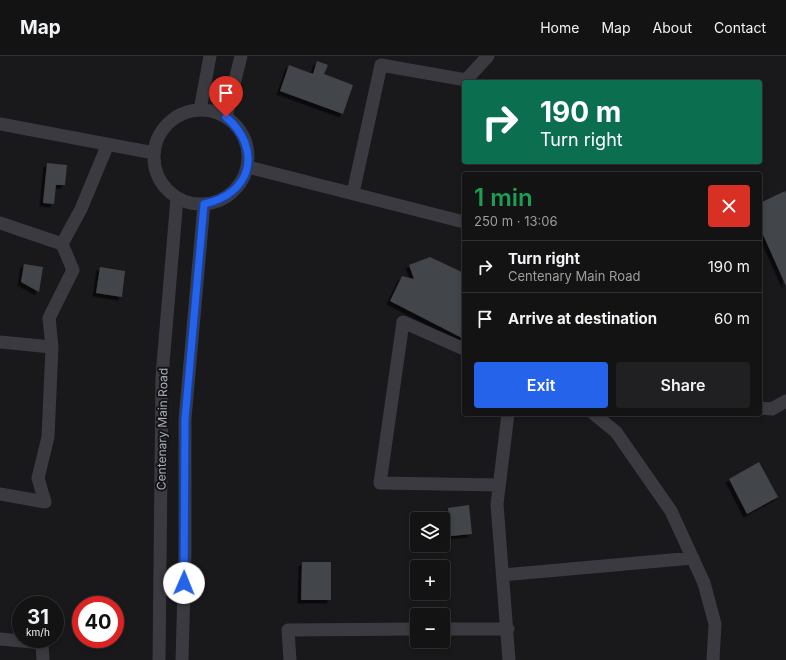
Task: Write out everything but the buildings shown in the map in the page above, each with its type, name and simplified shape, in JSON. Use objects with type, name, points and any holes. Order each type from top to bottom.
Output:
[{"type":"street","points":[[200,110],[210,56]]},
{"type":"street","points":[[226,117],[241,56]]},
{"type":"street","points":[[353,193],[381,65],[466,80],[488,56]]},
{"type":"street","points":[[200,110],[214,111],[226,117],[237,126],[245,139],[248,153],[248,167],[242,181],[232,193],[219,201],[204,204],[190,203],[178,198],[167,190],[159,178],[155,166],[154,152],[157,139],[164,127],[174,118],[186,112],[200,110]]},
{"type":"street","points":[[0,124],[154,152]]},
{"type":"street","points":[[0,494],[45,502],[38,478],[48,437],[52,347],[49,318],[72,270],[62,244],[81,209],[108,144]]},
{"type":"street","points":[[248,167],[462,221]]},
{"type":"street","name":"Centenary Main Road","points":[[159,660],[162,376],[178,198]]},
{"type":"street","name":"Centenary Main Road","points":[[182,660],[185,553],[185,419],[204,204]]},
{"type":"street","points":[[0,224],[62,244]]},
{"type":"street","points":[[462,348],[403,322],[380,483],[499,485]]},
{"type":"street","points":[[0,342],[52,347]]},
{"type":"street","points":[[762,408],[772,410],[786,401]]},
{"type":"street","points":[[508,416],[497,504],[508,629],[509,660]]},
{"type":"street","points":[[596,416],[616,432],[671,511],[704,583],[715,624],[713,660]]},
{"type":"street","points":[[503,575],[693,558]]},
{"type":"street","points":[[290,660],[288,630],[410,629]]},
{"type":"street","points":[[450,629],[508,629]]},
{"type":"street","points":[[0,639],[42,643],[43,660]]},
{"type":"route","points":[[184,583],[185,419],[204,204],[219,201],[232,193],[242,181],[248,167],[248,153],[245,139],[237,126],[226,117]]}]
